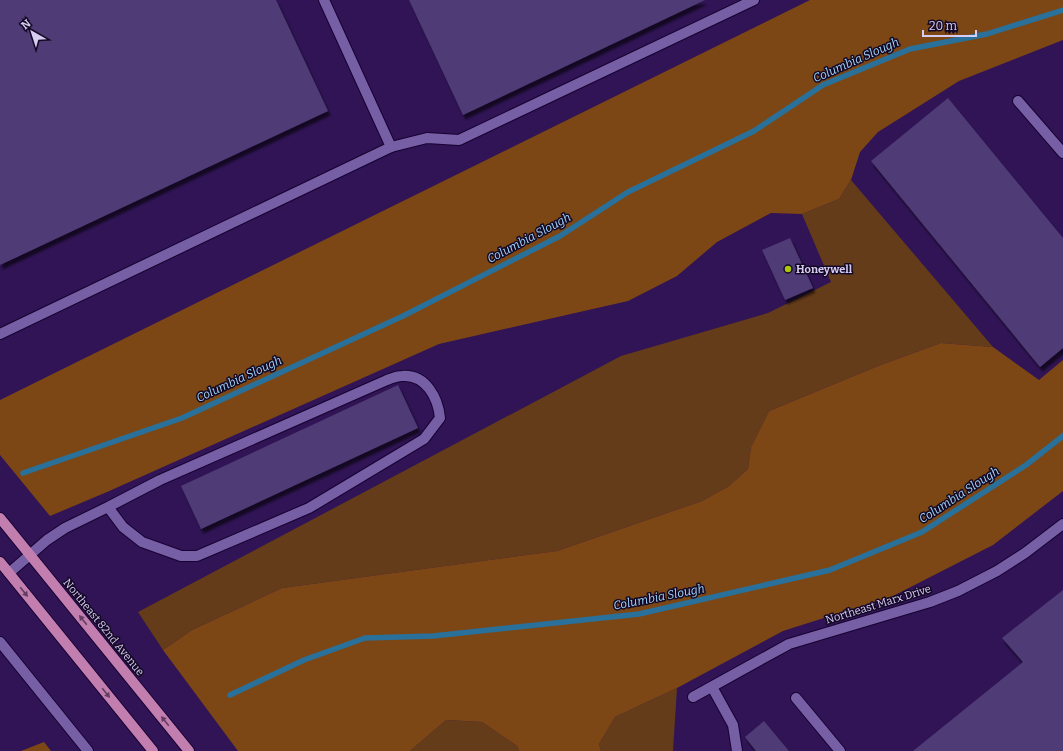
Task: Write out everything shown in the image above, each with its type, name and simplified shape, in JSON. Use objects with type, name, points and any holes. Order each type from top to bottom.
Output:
[{"type":"main road","name":"Northeast 82nd Avenue","points":[[0,518],[189,751]]},
{"type":"main road","points":[[0,562],[153,751]]},
{"type":"street","points":[[324,0],[391,147]]},
{"type":"street","points":[[0,334],[391,147],[428,138],[460,140],[754,0]]},
{"type":"street","points":[[1018,101],[1063,153]]},
{"type":"street","points":[[9,573],[47,540],[64,528],[160,480],[387,380],[402,376],[416,378],[425,384],[433,394],[439,407],[440,418],[424,439],[309,508],[197,556],[181,556],[142,542],[123,527],[108,507]]},
{"type":"street","name":"Northeast Marx Drive","points":[[693,697],[789,644],[930,602],[958,591],[997,571],[1019,557],[1063,524]]},
{"type":"street","points":[[1,646],[88,751]]},
{"type":"street","points":[[712,687],[733,725],[737,751]]},
{"type":"street","points":[[796,698],[840,751]]},
{"type":"shaded area","points":[[810,0],[1063,0],[1063,40],[959,81],[878,132],[860,152],[851,180],[839,199],[802,214],[771,213],[717,242],[677,276],[628,301],[439,344],[50,516],[0,455],[0,400]]},
{"type":"shaded area","points":[[851,180],[993,347],[941,343],[878,366],[769,411],[751,447],[748,469],[729,486],[702,501],[557,551],[282,588],[192,630],[163,650],[138,612],[621,356],[768,313],[831,282],[802,214],[839,199]]},
{"type":"shaded area","points":[[941,343],[993,347],[1039,380],[1063,360],[1063,491],[993,545],[893,596],[783,631],[677,688],[615,717],[599,744],[601,751],[519,751],[517,746],[482,722],[446,720],[410,751],[238,751],[163,650],[192,630],[282,588],[557,551],[702,501],[729,486],[748,469],[751,447],[769,411],[878,366]]},
{"type":"shaded area","points":[[677,688],[673,751],[601,751],[599,744],[615,717]]},
{"type":"shaded area","points":[[446,720],[482,722],[517,746],[519,751],[410,751]]},
{"type":"shaded area","points":[[44,742],[51,751],[21,751]]},
{"type":"building","points":[[0,0],[276,0],[328,111],[0,265]]},
{"type":"building","points":[[409,0],[705,0],[463,115]]},
{"type":"building","points":[[948,98],[1063,238],[1063,348],[1040,367],[871,161]]},
{"type":"building","name":"Honeywell","points":[[790,238],[813,288],[785,300],[762,250]]},
{"type":"building","points":[[398,385],[418,428],[201,529],[181,486]]},
{"type":"building","points":[[1063,590],[1063,751],[913,751],[1023,662],[1002,638]]},
{"type":"building","points":[[764,721],[789,751],[756,751],[745,737]]},
{"type":"waterway","name":"Columbia Slough","points":[[23,473],[182,418],[403,316],[560,236],[628,192],[754,131],[823,85],[910,49],[987,34],[1063,10]]},
{"type":"waterway","name":"Columbia Slough","points":[[230,695],[304,660],[365,638],[433,636],[639,614],[830,570],[922,532],[1026,465],[1063,436]]},
{"type":"place","name":"Honeywell","points":[[788,269]]}]
